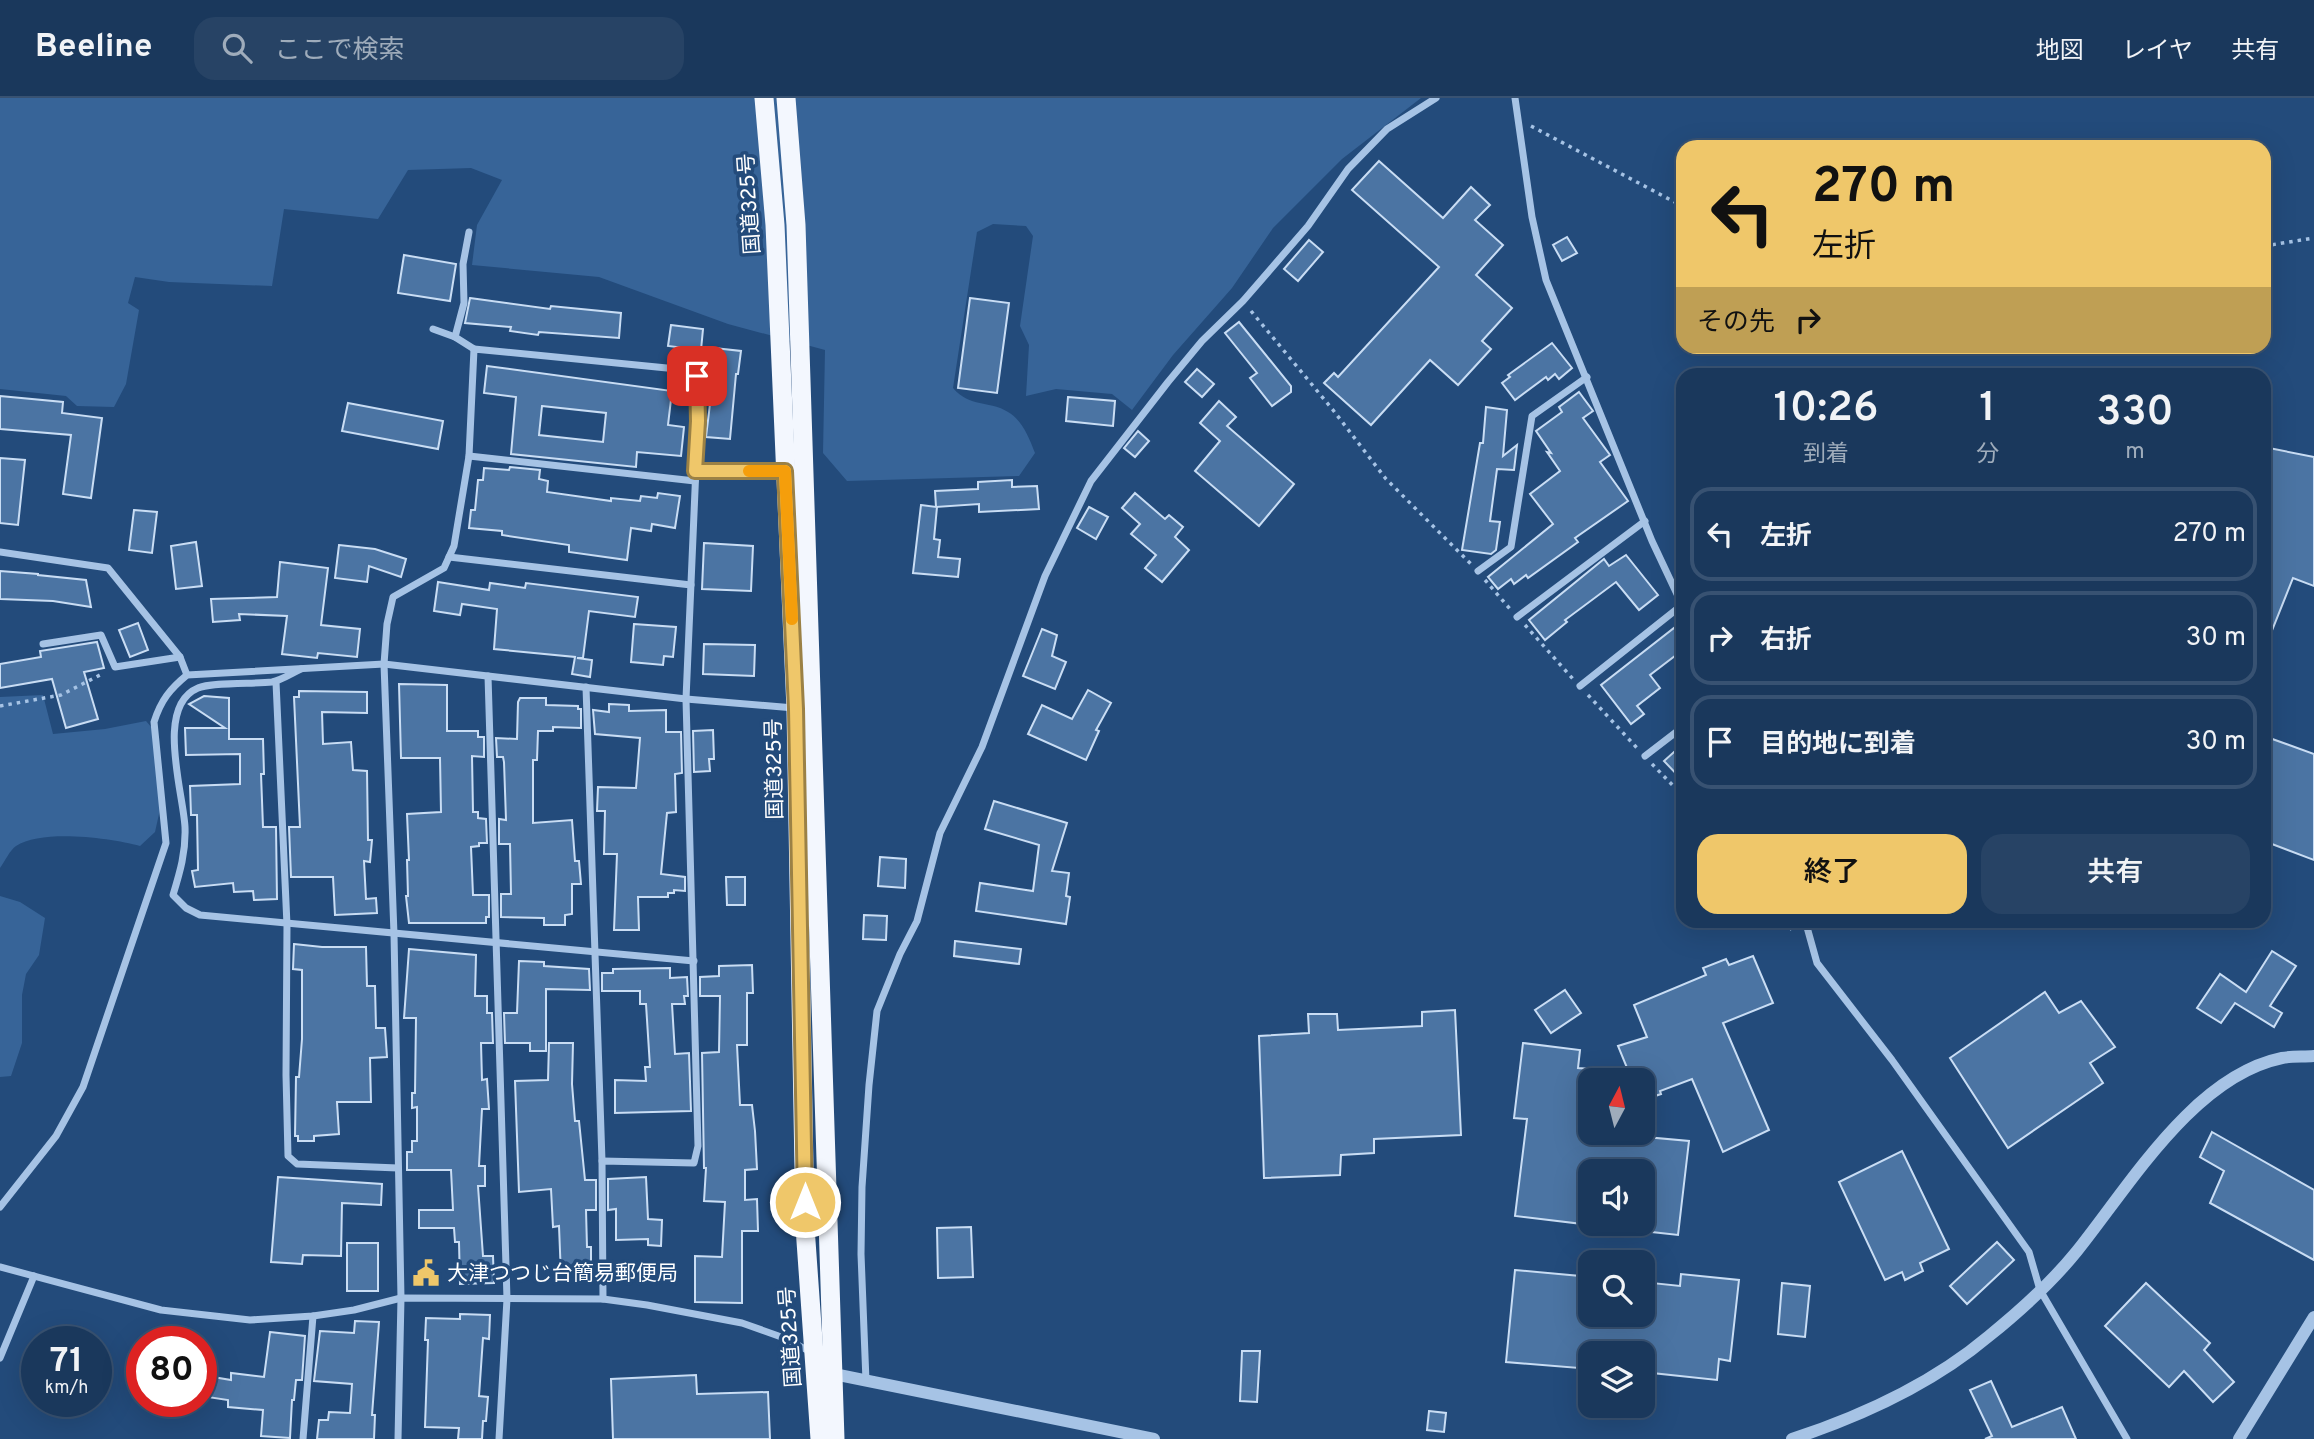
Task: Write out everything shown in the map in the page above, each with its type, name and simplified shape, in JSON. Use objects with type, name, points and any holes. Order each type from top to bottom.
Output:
[{"type":"highway","name":"国道325号","points":[[764,98],[795,472]]},
{"type":"highway","name":"国道325号","points":[[786,98],[796,225],[795,472],[804,709],[820,1439]]},
{"type":"highway","name":"国道325号","points":[[817,1363],[835,1439]]},
{"type":"street","points":[[866,1381],[861,1254],[862,1187],[877,1011],[900,954],[917,921],[940,833],[982,747],[1045,576],[1091,481],[1202,341],[1243,302],[1308,226],[1348,169],[1387,129],[1436,98]]},
{"type":"street","points":[[1515,98],[1532,217],[1546,280],[1644,521],[1676,592]]},
{"type":"street","points":[[455,337],[464,303],[463,264],[469,232]]},
{"type":"street","points":[[433,329],[455,337],[474,349],[687,370],[697,376],[698,421],[686,699],[698,1146],[694,1163],[602,1161]]},
{"type":"street","points":[[398,1439],[401,1298],[394,934],[384,664],[387,624],[393,597],[444,568],[454,546],[469,456],[474,349]]},
{"type":"street","points":[[1478,571],[1511,547],[1531,416],[1587,377]]},
{"type":"street","points":[[469,456],[695,481]]},
{"type":"street","points":[[695,471],[795,472]]},
{"type":"street","points":[[1517,617],[1644,521]]},
{"type":"street","points":[[0,552],[108,568],[180,657],[187,675]]},
{"type":"street","points":[[449,558],[691,585]]},
{"type":"street","points":[[1580,686],[1676,612]]},
{"type":"street","points":[[43,644],[101,635],[115,667],[180,657]]},
{"type":"street","points":[[0,1207],[56,1136],[83,1087],[166,843],[154,722],[160,703],[169,690],[187,675],[384,664],[686,699],[804,709]]},
{"type":"street","points":[[304,667],[276,682],[198,687],[181,700],[174,718],[174,728],[185,826],[185,856],[173,895],[186,908],[200,915],[287,925],[694,961]]},
{"type":"street","points":[[488,676],[507,1300],[499,1439]]},
{"type":"street","points":[[276,682],[287,925],[288,1156],[297,1164],[398,1168]]},
{"type":"street","points":[[586,687],[602,1161],[603,1299]]},
{"type":"street","points":[[1645,756],[1676,732]]},
{"type":"street","points":[[1807,928],[1817,963],[1900,1071],[2029,1252],[2040,1290],[2127,1439]]},
{"type":"street","points":[[1792,1439],[1892,1399],[1943,1371],[1989,1336],[2075,1254],[2182,1118],[2212,1092],[2247,1070],[2282,1058],[2314,1056]]},
{"type":"street","points":[[0,1267],[161,1310],[250,1320],[354,1310],[401,1298],[603,1299],[647,1305],[742,1323],[787,1339],[817,1363],[866,1381],[1154,1439]]},
{"type":"street","points":[[0,1359],[34,1276]]},
{"type":"street","points":[[303,1439],[313,1315]]},
{"type":"street","points":[[2239,1439],[2314,1317]]},
{"type":"path","points":[[1518,119],[1676,203]]},
{"type":"path","points":[[2271,245],[2314,238]]},
{"type":"path","points":[[1243,302],[1333,410],[1386,479],[1478,571],[1517,617],[1676,789]]},
{"type":"path","points":[[0,706],[61,695],[115,667]]},
{"type":"shaded area","points":[[0,98],[1421,98],[1342,159],[1273,228],[1232,288],[1173,355],[1132,410],[1112,394],[1056,389],[1026,396],[1029,345],[1020,326],[1033,236],[1026,226],[993,224],[977,232],[953,388],[966,398],[1001,408],[1013,416],[1025,430],[1035,453],[1019,476],[847,481],[823,453],[825,350],[728,324],[599,277],[472,265],[477,225],[502,180],[471,168],[408,170],[378,219],[284,209],[272,286],[169,282],[135,277],[128,303],[139,310],[126,384],[114,407],[77,406],[66,396],[0,389]]},
{"type":"shaded area","points":[[43,695],[53,734],[105,729],[146,721],[158,735],[161,805],[155,832],[140,846],[94,838],[42,838],[16,846],[0,868],[0,697]]},
{"type":"shaded area","points":[[0,896],[20,902],[45,918],[39,955],[26,974],[22,995],[22,1043],[11,1076],[0,1077]]},
{"type":"building","points":[[1379,161],[1443,218],[1471,187],[1490,205],[1475,220],[1503,245],[1476,275],[1512,308],[1482,341],[1491,349],[1458,385],[1430,360],[1371,425],[1324,383],[1334,373],[1338,377],[1439,267],[1352,190]]},
{"type":"building","points":[[1567,237],[1577,253],[1562,261],[1553,245]]},
{"type":"building","points":[[1309,240],[1323,252],[1298,281],[1284,269]]},
{"type":"building","points":[[404,255],[456,264],[450,301],[398,293]]},
{"type":"building","points":[[470,298],[550,309],[551,306],[621,313],[619,338],[539,332],[538,335],[510,331],[511,327],[465,323]]},
{"type":"building","points":[[970,298],[1009,303],[997,393],[958,388]]},
{"type":"building","points":[[1239,322],[1291,386],[1291,392],[1272,406],[1250,378],[1257,373],[1225,333]]},
{"type":"building","points":[[671,325],[703,329],[701,350],[668,346]]},
{"type":"building","points":[[1552,343],[1572,368],[1559,379],[1555,374],[1548,380],[1546,377],[1515,400],[1502,383],[1510,377],[1508,375]]},
{"type":"building","points":[[705,347],[741,351],[736,374],[730,439],[706,437],[714,371],[703,369]]},
{"type":"building","points":[[487,366],[672,391],[668,425],[684,427],[681,456],[637,452],[636,467],[511,454],[516,397],[484,393]],"holes":[[[542,406],[606,413],[603,442],[539,435]]]},
{"type":"building","points":[[1197,369],[1214,384],[1202,397],[1185,382]]},
{"type":"building","points":[[1579,392],[1593,411],[1583,418],[1610,455],[1600,462],[1628,501],[1575,538],[1578,542],[1528,578],[1526,575],[1514,584],[1511,579],[1498,589],[1488,577],[1553,524],[1530,494],[1560,471],[1536,431],[1562,412],[1559,407]]},
{"type":"building","points":[[0,396],[63,402],[62,413],[102,418],[91,498],[63,494],[71,435],[0,429]]},
{"type":"building","points":[[1068,397],[1115,401],[1113,426],[1066,421]]},
{"type":"building","points":[[1219,401],[1236,417],[1227,426],[1294,484],[1259,526],[1195,471],[1220,441],[1200,423]]},
{"type":"building","points":[[348,403],[443,421],[438,449],[342,431]]},
{"type":"building","points":[[1486,407],[1507,410],[1503,456],[1517,445],[1514,470],[1497,469],[1490,521],[1500,522],[1496,550],[1491,554],[1462,550],[1480,443],[1483,443]]},
{"type":"building","points":[[1138,431],[1149,441],[1135,457],[1124,448]]},
{"type":"building","points":[[2271,448],[2314,457],[2314,586],[2293,578],[2271,633]]},
{"type":"building","points":[[0,458],[25,460],[18,525],[0,523]]},
{"type":"building","points":[[510,467],[540,470],[539,479],[548,481],[547,492],[611,501],[611,498],[640,501],[641,496],[657,498],[658,493],[680,496],[675,528],[652,524],[651,531],[631,528],[627,560],[569,552],[569,545],[502,535],[502,531],[469,528],[471,510],[475,510],[478,480],[483,480],[484,468],[509,470]]},
{"type":"building","points":[[1012,480],[1012,487],[1037,486],[1039,509],[979,512],[979,504],[936,507],[935,491],[978,489],[978,482]]},
{"type":"building","points":[[1135,493],[1165,519],[1169,515],[1183,527],[1175,537],[1189,550],[1162,582],[1145,568],[1156,555],[1131,534],[1140,524],[1122,508]]},
{"type":"building","points":[[921,505],[937,507],[934,539],[940,540],[938,557],[960,559],[958,577],[913,573]]},
{"type":"building","points":[[1089,507],[1108,517],[1096,539],[1077,528]]},
{"type":"building","points":[[134,510],[157,512],[152,553],[129,550]]},
{"type":"building","points":[[196,542],[202,586],[176,589],[171,546]]},
{"type":"building","points":[[704,543],[753,546],[751,591],[702,589]]},
{"type":"building","points":[[339,545],[375,549],[406,559],[401,577],[369,566],[367,582],[335,578]]},
{"type":"building","points":[[1626,555],[1658,595],[1639,610],[1616,582],[1565,620],[1567,622],[1545,640],[1529,620],[1604,559],[1609,566]]},
{"type":"building","points":[[280,562],[328,568],[321,625],[360,629],[357,657],[318,653],[317,658],[282,654],[287,616],[239,614],[240,620],[213,622],[211,599],[277,597]]},
{"type":"building","points":[[0,571],[86,580],[91,607],[53,601],[0,599]]},
{"type":"building","points":[[438,582],[489,590],[490,583],[525,588],[526,583],[638,597],[635,617],[589,611],[583,658],[577,658],[592,660],[590,677],[572,674],[575,657],[494,649],[497,609],[462,604],[460,615],[434,611]]},
{"type":"building","points":[[138,623],[148,650],[130,657],[119,630]]},
{"type":"building","points":[[634,624],[676,627],[673,657],[664,656],[663,665],[631,662]]},
{"type":"building","points":[[1674,628],[1676,630],[1676,655],[1650,675],[1660,688],[1637,706],[1644,714],[1631,724],[1601,685]]},
{"type":"building","points":[[1042,629],[1057,635],[1052,656],[1066,662],[1055,689],[1023,676]]},
{"type":"building","points":[[97,642],[104,668],[84,672],[98,719],[66,728],[52,679],[0,688],[0,664],[41,657],[40,651]]},
{"type":"building","points":[[704,644],[755,645],[754,676],[703,674]]},
{"type":"building","points":[[399,684],[447,685],[447,731],[478,731],[478,737],[484,737],[484,757],[472,756],[473,812],[478,812],[478,818],[486,819],[487,843],[471,847],[473,895],[489,895],[489,917],[486,917],[486,923],[409,923],[406,896],[409,860],[407,814],[441,812],[440,758],[401,758]]},
{"type":"building","points":[[1088,690],[1111,703],[1096,730],[1099,731],[1086,760],[1028,734],[1042,705],[1072,719]]},
{"type":"building","points":[[299,691],[367,692],[367,713],[322,712],[323,744],[351,742],[353,770],[367,771],[368,840],[372,840],[370,862],[364,861],[366,899],[376,898],[377,913],[335,915],[333,877],[291,877],[289,827],[300,827],[294,697],[299,697]]},
{"type":"building","points":[[204,696],[229,698],[229,739],[263,739],[263,827],[276,827],[277,899],[254,900],[253,891],[234,892],[233,883],[195,887],[192,871],[198,870],[197,815],[191,815],[190,786],[240,784],[240,754],[186,755],[185,728],[225,728],[189,704]]},
{"type":"building","points":[[520,698],[546,698],[546,705],[578,706],[578,709],[581,709],[581,728],[553,727],[553,731],[538,731],[537,760],[533,760],[533,823],[572,820],[575,861],[579,861],[581,884],[572,884],[572,914],[565,915],[565,925],[544,925],[544,918],[501,917],[501,894],[511,894],[510,844],[499,844],[499,819],[506,820],[504,762],[503,757],[497,757],[496,738],[517,739]]},
{"type":"building","points":[[609,704],[629,705],[629,711],[666,710],[666,732],[681,732],[682,773],[675,774],[676,812],[667,813],[661,874],[685,877],[685,891],[674,890],[674,893],[668,893],[668,897],[638,897],[639,930],[614,930],[617,854],[604,854],[605,811],[597,811],[598,787],[636,788],[640,738],[595,734],[593,710],[609,712]]},
{"type":"building","points":[[713,730],[714,759],[709,759],[710,771],[694,772],[693,731]]},
{"type":"building","points":[[2271,739],[2314,754],[2314,860],[2271,844]]},
{"type":"building","points":[[1676,750],[1676,774],[1664,761]]},
{"type":"building","points":[[994,801],[1067,823],[1052,871],[1069,873],[1066,896],[1070,897],[1066,924],[976,911],[980,883],[1033,891],[1039,845],[985,829]]},
{"type":"building","points":[[880,857],[906,859],[905,888],[878,886]]},
{"type":"building","points":[[726,877],[745,877],[745,905],[727,905]]},
{"type":"building","points":[[864,915],[887,916],[886,940],[863,939]]},
{"type":"building","points":[[955,941],[1021,949],[1019,964],[954,956]]},
{"type":"building","points":[[294,944],[366,947],[367,986],[375,986],[376,1028],[385,1028],[387,1057],[370,1058],[371,1102],[337,1102],[339,1134],[314,1136],[314,1141],[298,1141],[298,1136],[295,1136],[296,1077],[299,1077],[302,1039],[302,970],[293,969]]},
{"type":"building","points":[[409,949],[476,955],[475,996],[487,996],[487,1013],[492,1013],[493,1043],[481,1043],[482,1080],[487,1079],[489,1109],[482,1109],[479,1166],[485,1166],[485,1186],[478,1186],[483,1256],[493,1256],[494,1283],[460,1284],[459,1242],[455,1242],[454,1228],[419,1228],[419,1210],[453,1210],[451,1170],[407,1170],[407,1152],[412,1152],[412,1141],[417,1141],[417,1107],[412,1108],[412,1093],[415,1093],[416,1018],[404,1018]]},
{"type":"building","points":[[2272,951],[2296,966],[2270,1006],[2282,1013],[2274,1027],[2235,1003],[2221,1023],[2197,1008],[2220,974],[2246,992]]},
{"type":"building","points":[[1753,956],[1773,1003],[1723,1023],[1769,1130],[1723,1152],[1692,1079],[1660,1091],[1661,1094],[1656,1096],[1656,1068],[1627,1068],[1618,1046],[1647,1037],[1634,1005],[1706,975],[1703,968],[1726,959],[1729,965]]},
{"type":"building","points":[[519,961],[544,962],[544,966],[589,969],[590,990],[546,989],[546,1051],[530,1051],[530,1043],[505,1043],[504,1013],[517,1013]]},
{"type":"building","points":[[752,965],[753,993],[747,993],[747,1045],[737,1045],[740,1105],[752,1105],[757,1169],[745,1170],[745,1200],[757,1199],[758,1231],[742,1231],[742,1303],[695,1302],[695,1256],[722,1257],[725,1202],[704,1201],[706,1168],[702,1053],[719,1052],[720,996],[700,996],[700,977],[719,976],[719,966]]},
{"type":"building","points":[[670,968],[670,978],[687,977],[688,996],[684,996],[685,1004],[672,1004],[675,1054],[689,1053],[691,1111],[615,1113],[615,1080],[646,1081],[645,1067],[650,1067],[646,1004],[640,1004],[640,991],[602,991],[602,973],[613,973],[613,969]]},
{"type":"building","points":[[1565,990],[1581,1013],[1551,1033],[1535,1010]]},
{"type":"building","points":[[2045,992],[2059,1013],[2081,1001],[2115,1047],[2090,1063],[2103,1083],[2008,1148],[1950,1058]]},
{"type":"building","points":[[1455,1010],[1461,1135],[1374,1139],[1374,1153],[1341,1155],[1340,1175],[1264,1178],[1259,1036],[1309,1033],[1308,1014],[1337,1014],[1338,1030],[1422,1026],[1422,1012]]},
{"type":"building","points":[[549,1043],[573,1043],[575,1121],[579,1121],[585,1180],[596,1180],[596,1210],[586,1210],[587,1247],[591,1247],[591,1264],[582,1264],[582,1276],[561,1276],[559,1226],[553,1227],[551,1189],[519,1192],[515,1081],[548,1080]]},
{"type":"building","points":[[1523,1043],[1580,1050],[1578,1145],[1655,1145],[1656,1138],[1689,1141],[1678,1235],[1655,1232],[1655,1159],[1578,1159],[1578,1223],[1515,1216],[1527,1119],[1514,1118]]},
{"type":"building","points":[[2212,1132],[2314,1190],[2314,1260],[2210,1203],[2224,1171],[2200,1157]]},
{"type":"building","points":[[1902,1151],[1949,1249],[1920,1263],[1923,1271],[1905,1280],[1902,1272],[1885,1280],[1839,1182]]},
{"type":"building","points":[[278,1177],[382,1184],[381,1205],[342,1203],[341,1256],[303,1255],[302,1264],[271,1262]]},
{"type":"building","points":[[646,1177],[648,1219],[662,1220],[661,1246],[648,1245],[648,1239],[616,1240],[616,1209],[608,1210],[608,1179]]},
{"type":"building","points":[[971,1227],[973,1277],[938,1278],[937,1228]]},
{"type":"building","points":[[1997,1242],[2014,1260],[1967,1304],[1950,1286]]},
{"type":"building","points":[[347,1243],[378,1243],[378,1291],[347,1291]]},
{"type":"building","points":[[1515,1270],[1578,1276],[1578,1327],[1655,1327],[1655,1283],[1680,1286],[1681,1274],[1739,1280],[1730,1361],[1719,1359],[1717,1380],[1655,1373],[1655,1341],[1578,1341],[1578,1368],[1506,1362]]},
{"type":"building","points":[[1782,1283],[1810,1286],[1805,1337],[1778,1334]]},
{"type":"building","points":[[2146,1283],[2210,1343],[2204,1350],[2234,1382],[2213,1402],[2184,1371],[2169,1387],[2105,1326]]},
{"type":"building","points":[[460,1314],[490,1315],[489,1339],[483,1338],[479,1396],[488,1397],[482,1439],[458,1439],[459,1428],[425,1427],[428,1340],[425,1340],[426,1318],[460,1319]]},
{"type":"building","points":[[355,1321],[379,1322],[372,1415],[375,1415],[374,1439],[317,1439],[319,1420],[328,1420],[329,1412],[350,1413],[352,1384],[314,1381],[320,1331],[354,1333]]},
{"type":"building","points":[[270,1332],[305,1336],[302,1380],[296,1380],[292,1400],[290,1438],[261,1436],[263,1410],[228,1407],[228,1400],[217,1398],[217,1378],[231,1380],[231,1373],[264,1377]]},
{"type":"building","points":[[1242,1351],[1260,1351],[1257,1402],[1240,1401]]},
{"type":"building","points":[[696,1375],[697,1394],[768,1392],[770,1439],[613,1439],[611,1379]]},
{"type":"building","points":[[1991,1381],[2012,1427],[2062,1407],[2076,1439],[1985,1439],[1992,1436],[1970,1390]]},
{"type":"building","points":[[1429,1411],[1446,1413],[1444,1432],[1427,1430]]},
{"type":"slow traffic","points":[[749,471],[785,471],[792,619]]},
{"type":"place","name":"大津つつじ台簡易郵便局","points":[[426,1273]]},
{"type":"route","points":[[697,376],[695,471],[785,471],[796,709],[805,1202]]}]
